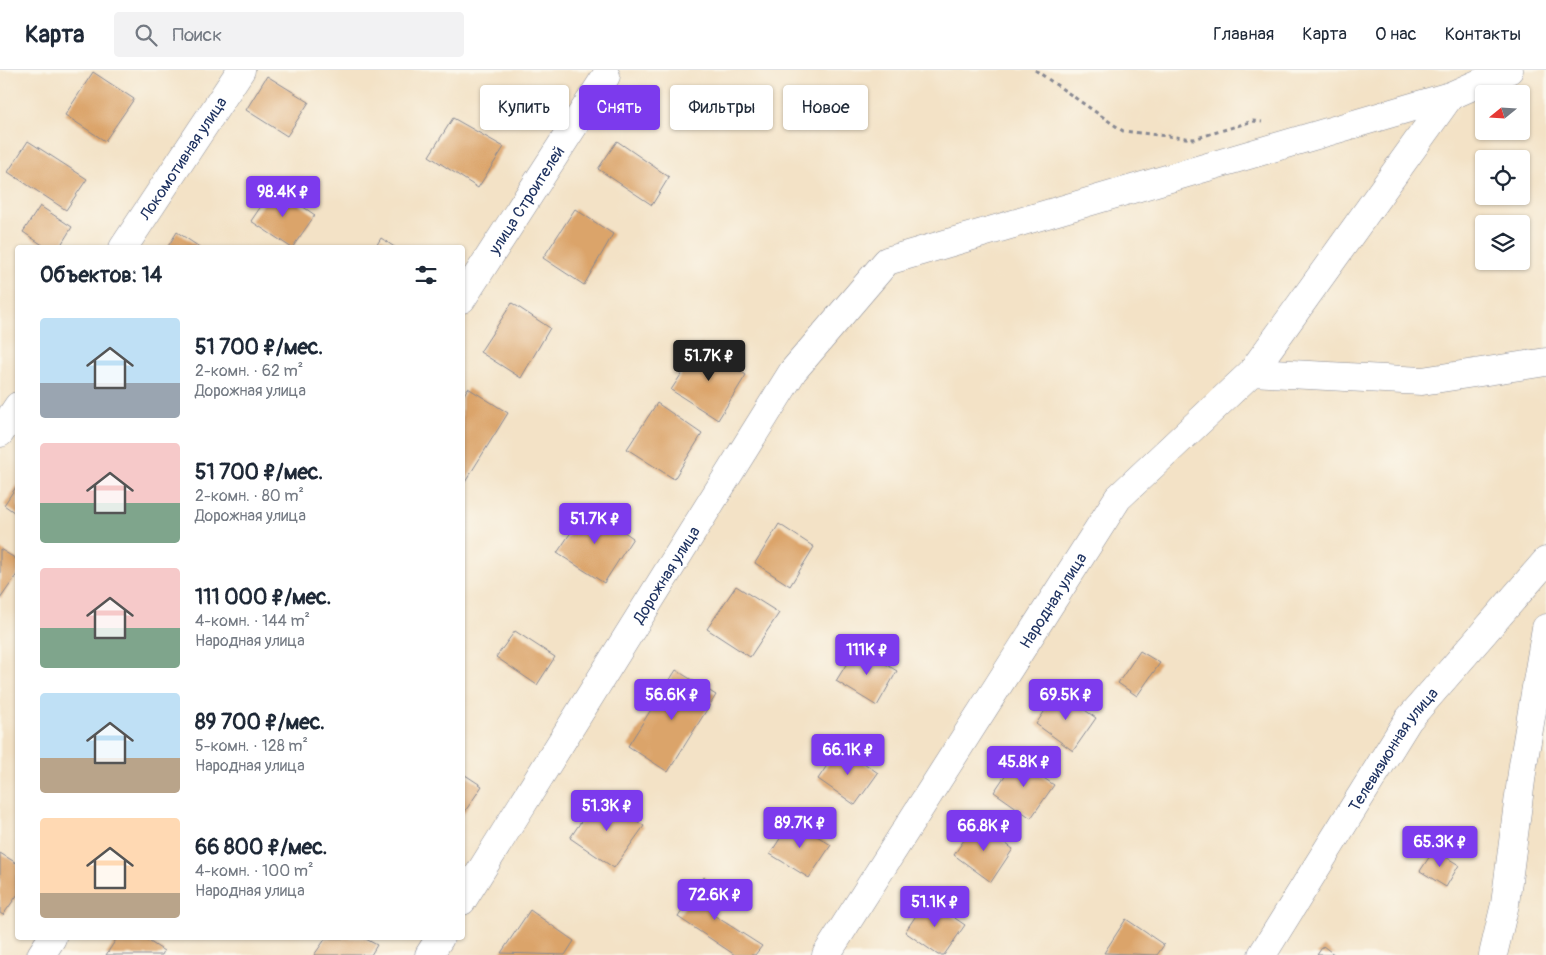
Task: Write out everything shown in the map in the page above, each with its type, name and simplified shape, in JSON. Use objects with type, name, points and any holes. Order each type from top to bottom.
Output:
[{"type":"street","name":"Локомотивная улица","points":[[125,245],[241,70]]},
{"type":"street","points":[[1450,96],[1509,70]]},
{"type":"street","name":"улица Строителей","points":[[465,294],[606,76]]},
{"type":"street","name":"Дорожная улица","points":[[465,896],[793,371],[887,261],[1450,96]]},
{"type":"street","name":"Народная улица","points":[[826,955],[1118,498],[1252,372],[1450,96]]},
{"type":"street","points":[[1252,372],[1422,381],[1546,362]]},
{"type":"street","points":[[0,432],[15,410]]},
{"type":"street","name":"Телевизионная улица","points":[[1262,955],[1408,720],[1546,561]]},
{"type":"street","points":[[1493,955],[1506,904],[1523,765],[1546,628]]},
{"type":"street","points":[[41,955],[51,940]]},
{"type":"street","points":[[429,955],[439,940]]},
{"type":"path","points":[[1035,70],[1123,131],[1194,138],[1253,121],[1271,124]]},
{"type":"building","points":[[93,72],[134,99],[105,141],[65,115]]},
{"type":"building","points":[[267,76],[309,102],[287,136],[246,110]]},
{"type":"building","points":[[453,118],[504,147],[478,188],[429,156]]},
{"type":"building","points":[[28,141],[87,179],[66,210],[8,172]]},
{"type":"building","points":[[617,141],[669,177],[652,205],[598,169]]},
{"type":"building","points":[[274,187],[315,215],[294,245],[287,245],[251,221]]},
{"type":"building","points":[[40,206],[72,227],[61,245],[42,245],[23,232]]},
{"type":"building","points":[[575,209],[613,234],[584,285],[543,258]]},
{"type":"building","points":[[177,232],[196,245],[169,245]]},
{"type":"building","points":[[381,238],[392,245],[377,245]]},
{"type":"building","points":[[512,303],[550,328],[521,378],[480,352]]},
{"type":"building","points":[[701,344],[746,375],[718,420],[671,390]]},
{"type":"building","points":[[468,388],[508,413],[465,482],[465,393]]},
{"type":"building","points":[[657,403],[702,434],[674,479],[627,449]]},
{"type":"building","points":[[15,488],[15,513],[4,505]]},
{"type":"building","points":[[588,507],[633,538],[604,583],[557,553]]},
{"type":"building","points":[[779,524],[814,547],[790,586],[755,563]]},
{"type":"building","points":[[0,549],[15,558],[15,577],[0,599]]},
{"type":"building","points":[[736,586],[779,613],[750,657],[707,629]]},
{"type":"building","points":[[515,631],[555,657],[537,685],[496,657]]},
{"type":"building","points":[[857,647],[897,671],[877,706],[836,681]]},
{"type":"building","points":[[1140,651],[1160,663],[1137,696],[1118,683]]},
{"type":"building","points":[[676,670],[716,695],[668,772],[628,746]]},
{"type":"building","points":[[1058,691],[1096,718],[1073,751],[1036,724]]},
{"type":"building","points":[[840,746],[878,773],[855,805],[818,779]]},
{"type":"building","points":[[1016,759],[1054,785],[1031,818],[994,792]]},
{"type":"building","points":[[465,775],[482,786],[465,812]]},
{"type":"building","points":[[599,795],[644,826],[614,868],[570,838]]},
{"type":"building","points":[[792,820],[831,845],[809,878],[770,854]]},
{"type":"building","points":[[976,822],[1013,849],[991,882],[954,855]]},
{"type":"building","points":[[1434,850],[1459,865],[1446,887],[1420,871]]},
{"type":"building","points":[[0,853],[15,862],[15,898],[3,915],[0,913]]},
{"type":"building","points":[[704,877],[726,893],[712,914],[762,946],[755,955],[735,955],[678,917]]},
{"type":"building","points":[[927,899],[965,925],[944,955],[938,955],[905,932]]},
{"type":"building","points":[[530,910],[574,941],[565,955],[501,953]]},
{"type":"building","points":[[1126,919],[1164,945],[1157,955],[1104,953]]},
{"type":"building","points":[[116,940],[147,940],[164,951],[162,955],[106,955]]},
{"type":"building","points":[[325,940],[368,940],[377,945],[371,955],[314,955]]},
{"type":"building","points":[[1323,946],[1335,955],[1317,955]]}]
